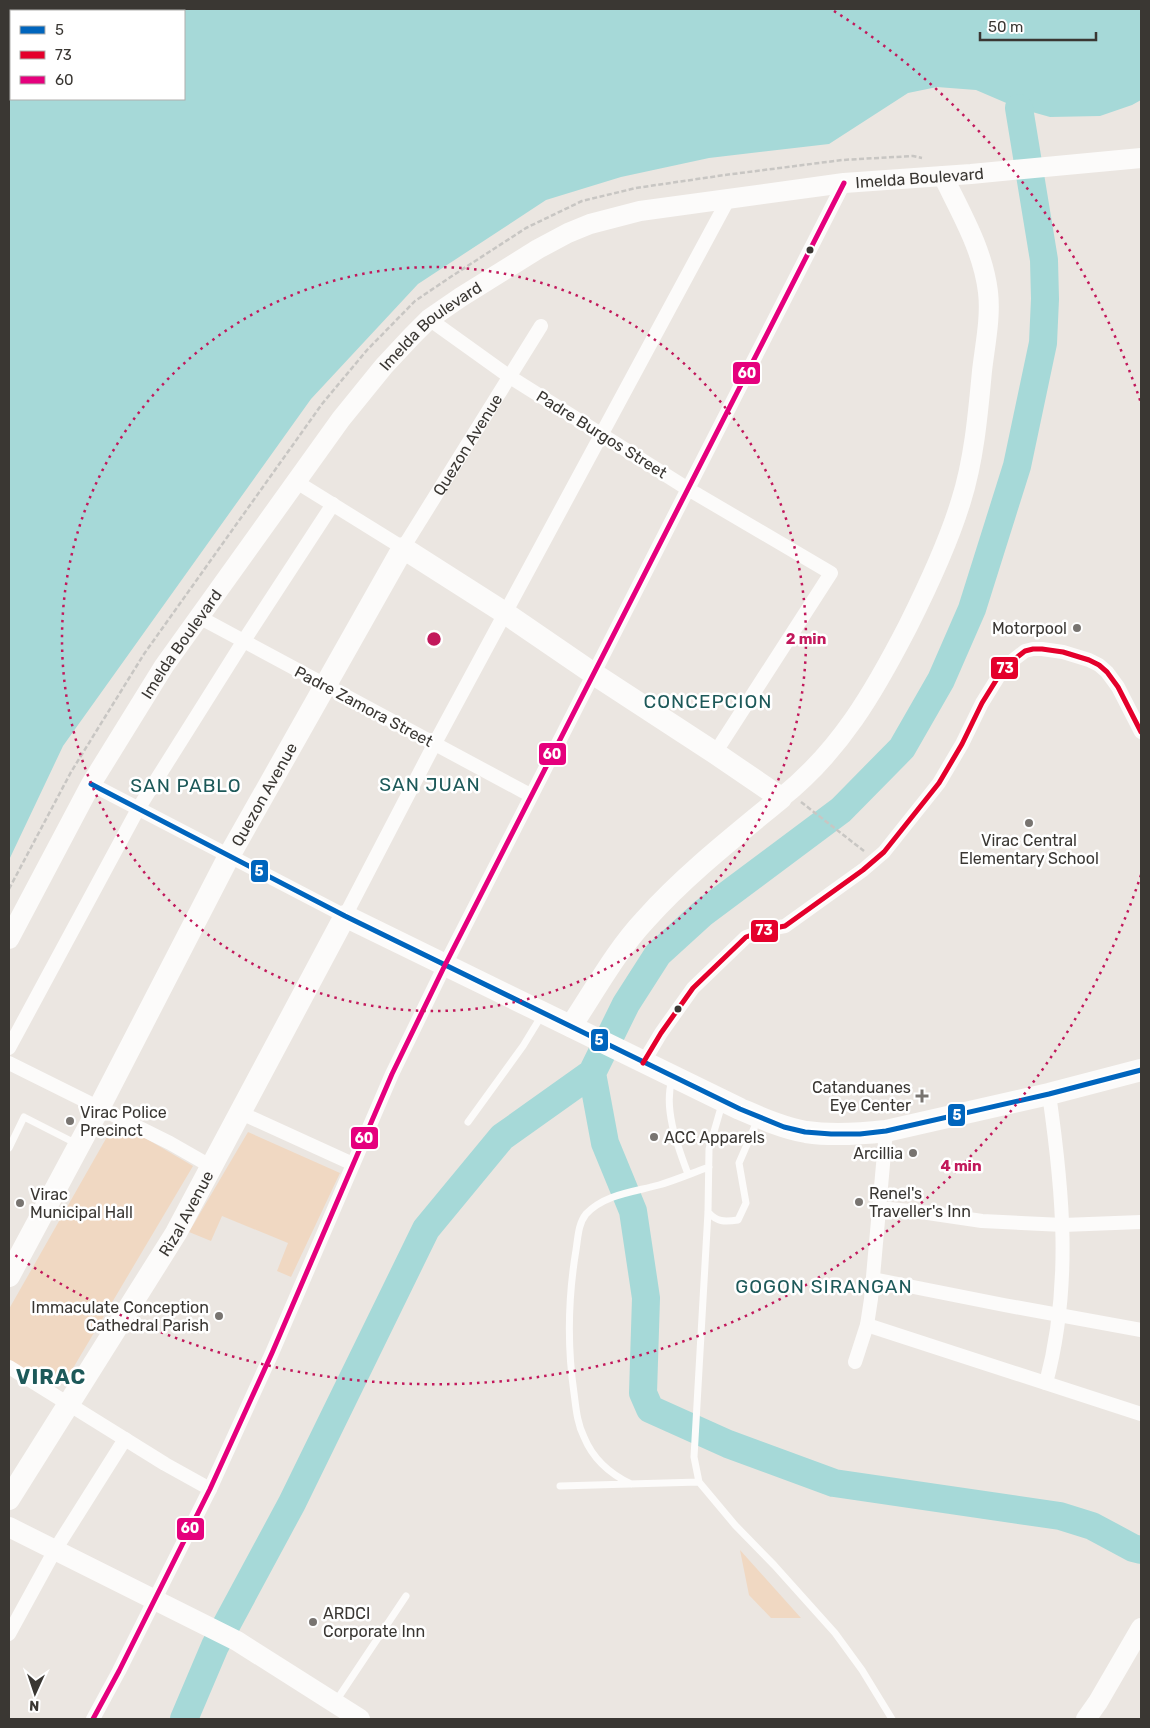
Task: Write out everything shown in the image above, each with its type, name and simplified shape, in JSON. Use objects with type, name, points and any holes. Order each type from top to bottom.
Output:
[{"type":"main road","name":"Imelda Boulevard","points":[[9,939],[91,784],[164,666],[295,481],[353,403],[384,366],[430,319],[461,297],[538,249],[568,233],[590,224],[640,211],[844,183],[971,174],[1132,159]]},
{"type":"main road","points":[[579,1030],[612,962],[644,920],[687,878],[802,780],[852,724],[883,676],[921,600],[948,538],[962,500],[971,460],[988,319],[988,294],[981,258],[973,237],[943,176]]},
{"type":"main road","points":[[403,548],[505,612],[594,674],[781,798]]},
{"type":"main road","name":"Quezon Avenue","points":[[11,1267],[99,1108],[229,856],[403,548]]},
{"type":"main road","points":[[345,916],[723,1101],[759,1117],[806,1132],[860,1134],[886,1131],[1049,1094],[1141,1070]]},
{"type":"main road","name":"Rizal Avenue","points":[[9,1499],[171,1240],[212,1167],[345,916]]},
{"type":"main road","points":[[9,1527],[237,1641],[360,1719]]},
{"type":"main road","points":[[1086,1719],[1102,1696],[1141,1628]]},
{"type":"street","points":[[93,1719],[210,1489],[268,1361],[392,1074],[445,965],[530,795],[594,674],[844,183]]},
{"type":"street","points":[[91,784],[345,916],[505,612],[729,198]]},
{"type":"street","name":"Padre Burgos Street","points":[[430,319],[510,377],[688,489],[831,573],[715,753]]},
{"type":"street","name":"Quezon Avenue","points":[[403,548],[541,326]]},
{"type":"street","points":[[295,481],[403,548]]},
{"type":"street","points":[[9,1048],[138,809],[332,504]]},
{"type":"street","name":"Padre Zamora Street","points":[[199,617],[530,795]]},
{"type":"street","points":[[640,1060],[694,988],[746,937],[785,926],[884,852],[938,783],[962,744],[982,703],[1000,674],[1007,665],[1025,651],[1052,649],[1078,656],[1099,665],[1118,687],[1141,732]]},
{"type":"street","points":[[9,1063],[170,1143],[212,1167]]},
{"type":"street","points":[[1046,1383],[1053,1356],[1064,1264],[1058,1160],[1049,1094]]},
{"type":"street","points":[[240,1113],[353,1164]]},
{"type":"street","points":[[855,1362],[867,1325],[886,1131]]},
{"type":"street","points":[[879,1208],[982,1221],[1063,1225],[1141,1222]]},
{"type":"street","points":[[873,1279],[1141,1330]]},
{"type":"street","points":[[867,1325],[1141,1414]]},
{"type":"street","points":[[9,1367],[165,1464],[210,1489]]},
{"type":"street","points":[[9,1634],[55,1550],[125,1439]]},
{"type":"lane","points":[[468,1122],[523,1046],[544,1013]]},
{"type":"lane","points":[[673,1077],[670,1085],[669,1104],[678,1150],[688,1174]]},
{"type":"lane","points":[[723,1101],[709,1149],[708,1212],[694,1457],[699,1482],[835,1633],[862,1670],[892,1719]]},
{"type":"lane","points":[[9,1148],[24,1117],[78,1145]]},
{"type":"lane","points":[[708,1212],[715,1219],[727,1222],[738,1220],[746,1203],[739,1163],[759,1117]]},
{"type":"lane","points":[[631,1484],[603,1465],[592,1452],[584,1438],[577,1416],[569,1360],[568,1330],[572,1278],[580,1225],[588,1212],[618,1194],[659,1185],[709,1167]]},
{"type":"lane","points":[[560,1486],[699,1482]]},
{"type":"lane","points":[[334,1703],[406,1596]]},
{"type":"path","points":[[9,889],[71,772],[144,654],[322,404],[367,350],[415,301],[526,228],[582,202],[608,194],[726,175],[842,160],[888,157],[913,156],[924,159],[934,165],[943,176]]},
{"type":"path","points":[[804,804],[862,849]]},
{"type":"shaded area","points":[[116,1121],[193,1166],[66,1380],[52,1383],[44,1381],[9,1361],[9,1309]]},
{"type":"shaded area","points":[[248,1132],[340,1173],[291,1277],[277,1271],[288,1243],[222,1216],[211,1241],[189,1232]]},
{"type":"shaded area","points":[[740,1550],[801,1618],[771,1618],[749,1595]]},
{"type":"water","points":[[9,9],[1141,9],[1141,100],[1132,105],[1100,116],[1050,117],[1018,108],[976,90],[937,87],[908,93],[829,144],[709,158],[621,177],[546,200],[418,284],[311,399],[63,746],[9,860]]},
{"type":"waterway","points":[[1019,108],[1044,260],[1043,343],[1017,466],[972,609],[941,680],[902,748],[841,810],[703,913],[658,954],[626,1004],[592,1073],[605,1143],[633,1211],[646,1298],[643,1393],[650,1409],[728,1444],[834,1483],[1060,1516],[1092,1526],[1133,1548],[1141,1550]]},
{"type":"waterway","points":[[184,1719],[215,1646],[292,1503],[426,1229],[502,1137],[592,1073]]},
{"type":"transit line","name":"60","points":[[93,1719],[210,1489],[272,1353],[392,1074],[445,965],[844,183]]},
{"type":"transit line","name":"73","points":[[643,1063],[661,1033],[693,988],[746,937],[785,926],[863,870],[884,852],[939,783],[962,744],[982,703],[1000,674],[1007,665],[1025,651],[1042,649],[1063,652],[1099,665],[1118,687],[1141,732]]},
{"type":"transit line","name":"5","points":[[91,784],[345,916],[740,1109],[784,1127],[805,1132],[831,1134],[860,1134],[886,1131],[1049,1094],[1141,1070]]},
{"type":"place","name":"Motorpool","points":[[1077,628]]},
{"type":"place","name":"Virac Central Elementary School","points":[[1029,823]]},
{"type":"place","name":"Catanduanes Eye Center","points":[[922,1096]]},
{"type":"place","name":"Virac Police Precinct","points":[[70,1121]]},
{"type":"place","name":"ACC Apparels","points":[[654,1137]]},
{"type":"place","name":"Arcillia","points":[[913,1153]]},
{"type":"place","name":"Renel's Traveller's Inn","points":[[859,1202]]},
{"type":"place","name":"Virac Municipal Hall","points":[[20,1203]]},
{"type":"place","name":"Immaculate Conception Cathedral Parish","points":[[219,1316]]},
{"type":"place","name":"ARDCI Corporate Inn","points":[[313,1622]]},
{"type":"district","name":"CONCEPCION","points":[[708,701]]},
{"type":"district","name":"SAN JUAN","points":[[430,784]]},
{"type":"district","name":"SAN PABLO","points":[[186,785]]},
{"type":"district","name":"GOGON SIRANGAN","points":[[824,1286]]},
{"type":"district","name":"VIRAC","points":[[51,1377]]}]
